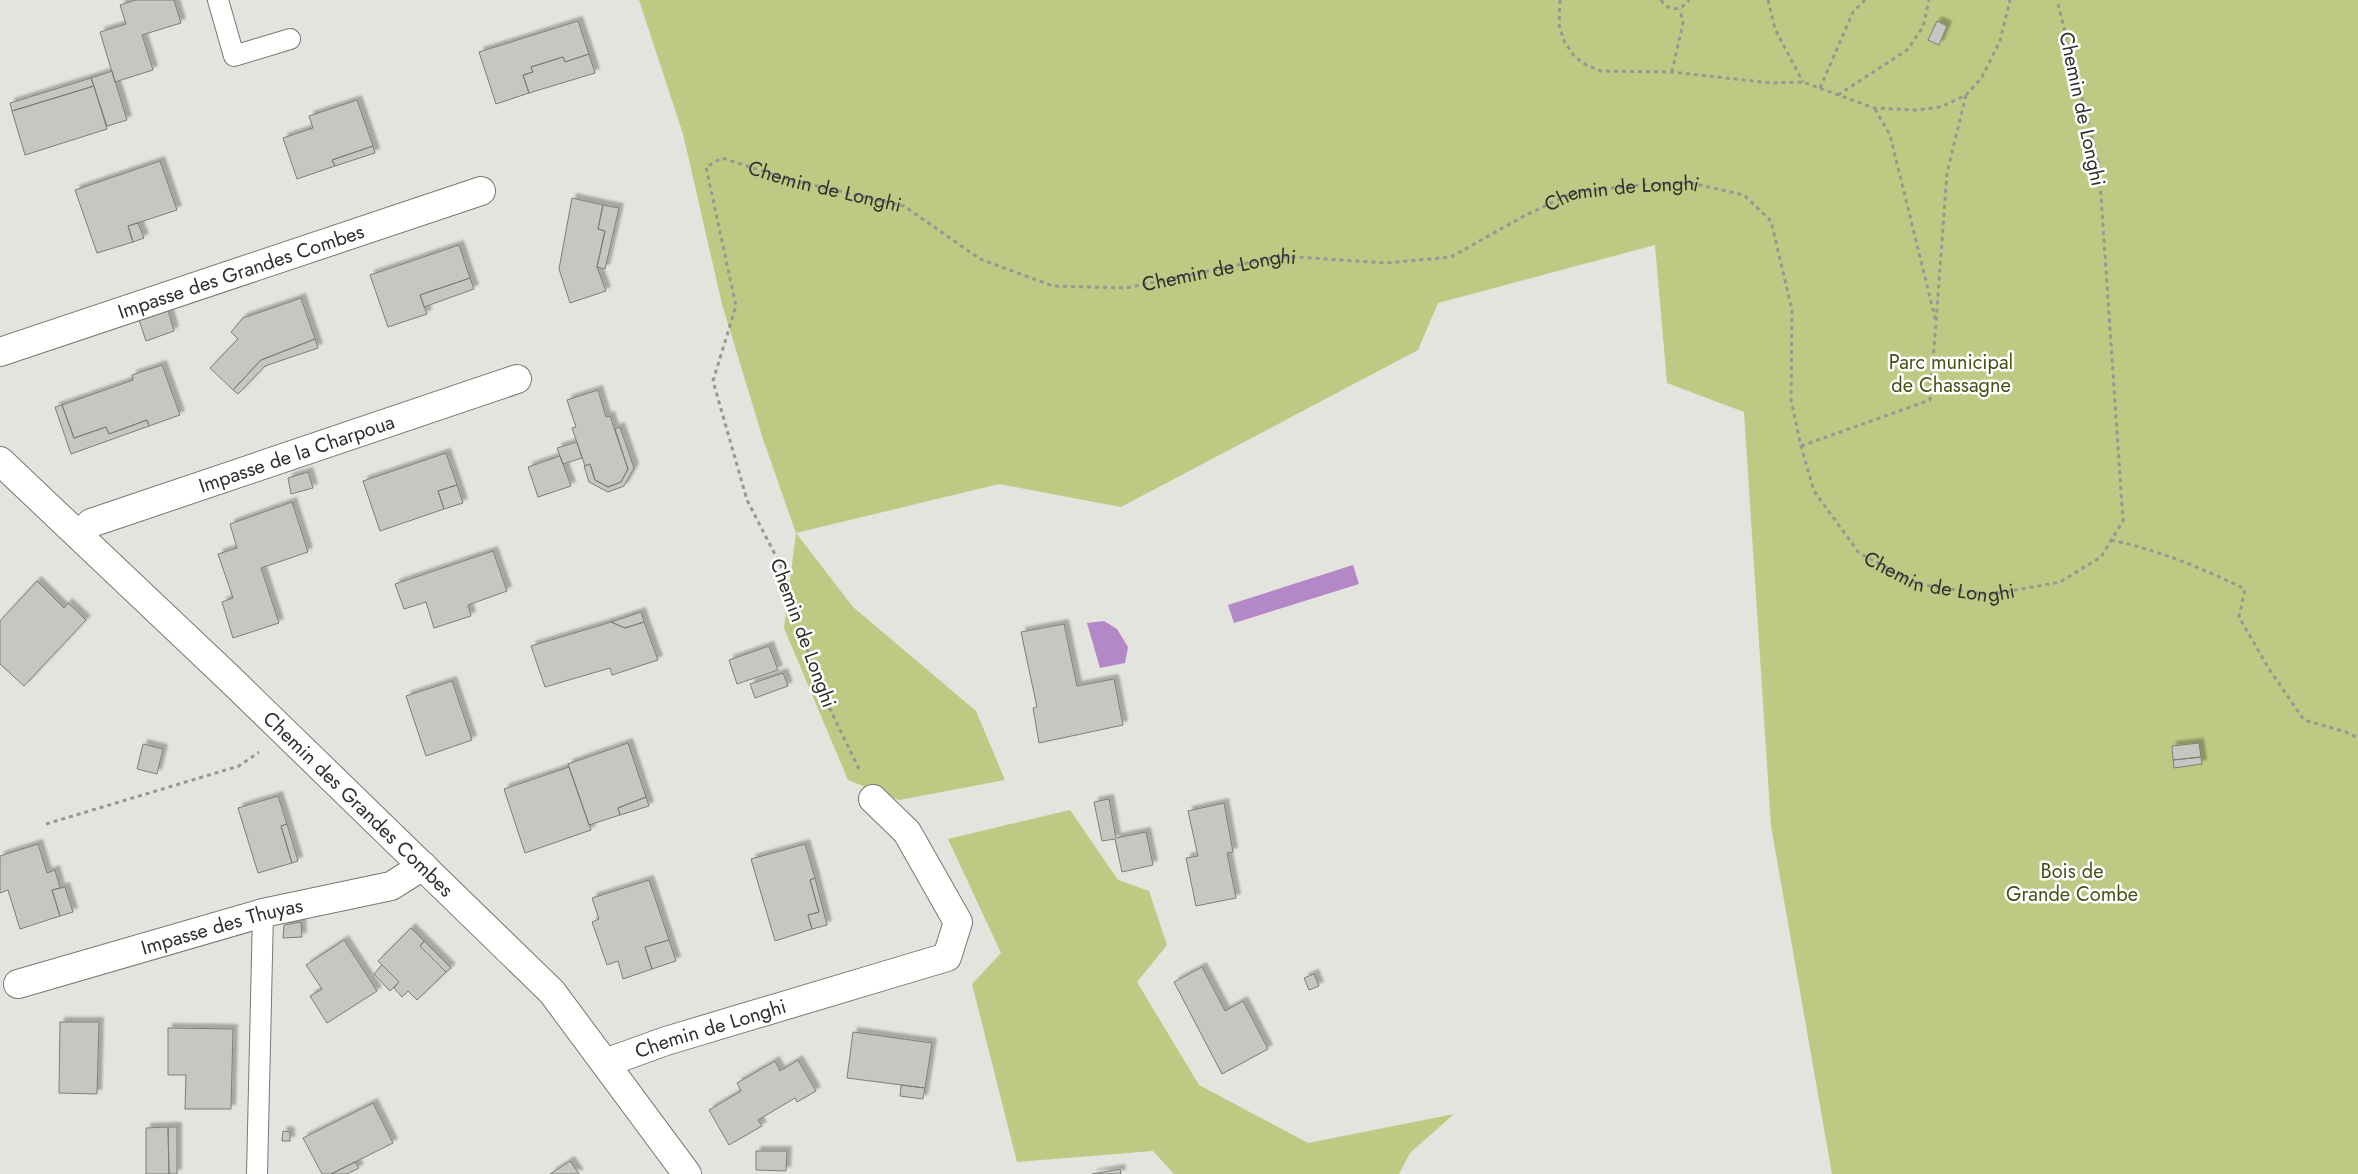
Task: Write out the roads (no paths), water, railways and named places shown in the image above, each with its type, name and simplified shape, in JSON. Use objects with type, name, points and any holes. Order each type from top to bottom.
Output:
[{"type":"street","name":"Impasse des Grandes Combes","points":[[0,352],[481,191]]},
{"type":"street","name":"Impasse de la Charpoua","points":[[79,535],[91,523],[517,379]]},
{"type":"street","name":"Chemin des Grandes Combes","points":[[0,460],[552,992],[687,1174]]},
{"type":"street","name":"Chemin de Longhi","points":[[605,1064],[666,1041],[947,957],[958,922],[907,832],[873,799]]},
{"type":"street","name":"Impasse des Thuyas","points":[[18,984],[263,913],[391,886],[423,866]]},
{"type":"lane","points":[[218,0],[234,56],[290,39]]},
{"type":"lane","points":[[257,1174],[263,913]]},
{"type":"park label","name":"Parc municipal de Chassagne","points":[[1951,374]]},
{"type":"park label","name":"Bois de Grande Combe","points":[[2072,882]]}]
